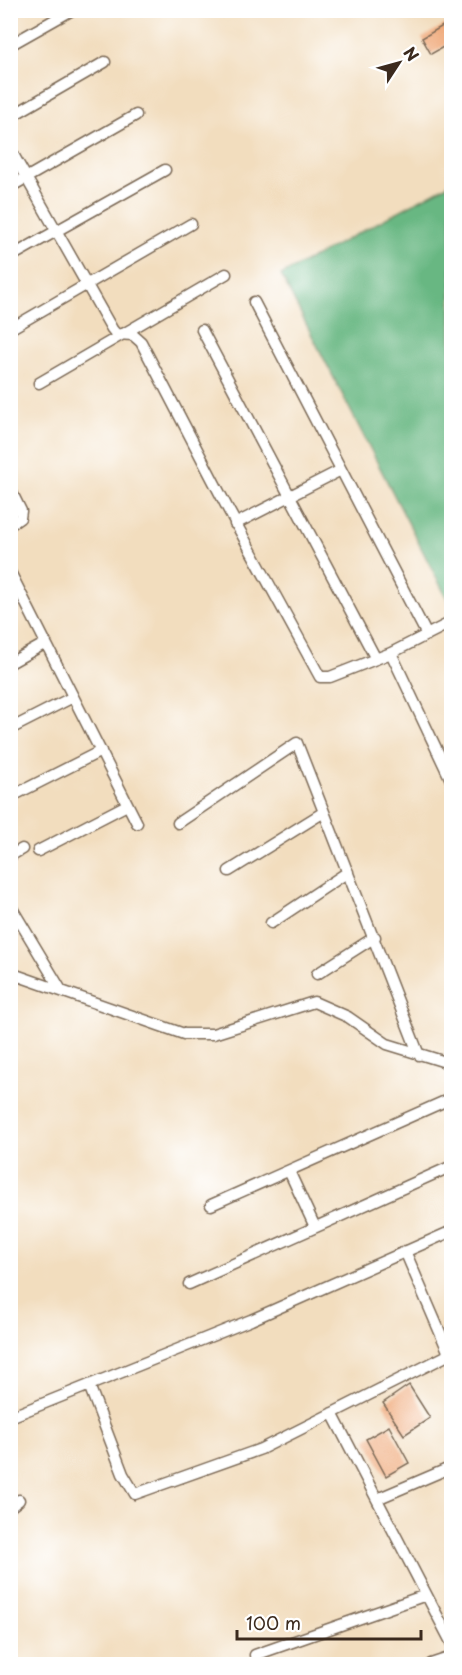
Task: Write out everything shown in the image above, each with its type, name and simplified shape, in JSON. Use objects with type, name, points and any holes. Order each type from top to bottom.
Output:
[{"type":"street","points":[[10,45],[72,10]]},
{"type":"street","points":[[10,117],[105,62]]},
{"type":"street","points":[[10,187],[136,115]]},
{"type":"street","points":[[10,149],[112,329],[121,335],[133,335],[141,342],[235,524],[320,677],[330,677],[391,653],[448,624]]},
{"type":"street","points":[[10,257],[165,170]]},
{"type":"street","points":[[10,329],[191,224]]},
{"type":"street","points":[[39,383],[226,274]]},
{"type":"street","points":[[254,302],[427,634]]},
{"type":"street","points":[[202,330],[376,659]]},
{"type":"street","points":[[235,524],[341,470]]},
{"type":"street","points":[[10,489],[21,511],[20,518],[10,525]]},
{"type":"street","points":[[10,572],[15,592],[46,643],[137,823]]},
{"type":"street","points":[[10,663],[46,643]]},
{"type":"street","points":[[391,653],[452,782]]},
{"type":"street","points":[[10,729],[74,697]]},
{"type":"street","points":[[178,823],[297,743],[375,937],[419,1055]]},
{"type":"street","points":[[18,793],[101,751]]},
{"type":"street","points":[[38,851],[127,805]]},
{"type":"street","points":[[229,871],[324,812]]},
{"type":"street","points":[[10,856],[22,849]]},
{"type":"street","points":[[271,923],[348,872]]},
{"type":"street","points":[[10,905],[61,990]]},
{"type":"street","points":[[317,974],[375,937]]},
{"type":"street","points":[[10,973],[184,1034],[213,1034],[314,1002],[348,1017],[387,1044],[452,1064]]},
{"type":"street","points":[[211,1205],[452,1098]]},
{"type":"street","points":[[189,1284],[452,1166]]},
{"type":"street","points":[[289,1171],[315,1227]]},
{"type":"street","points":[[10,1417],[251,1320],[452,1231]]},
{"type":"street","points":[[89,1385],[123,1474],[135,1494],[261,1449],[441,1360],[450,1350],[405,1251]]},
{"type":"street","points":[[332,1413],[452,1644]]},
{"type":"street","points":[[377,1499],[452,1467]]},
{"type":"street","points":[[255,1655],[426,1595]]},
{"type":"street","points":[[430,1665],[452,1658]]},
{"type":"green space","points":[[451,183],[451,606],[281,275]]},
{"type":"building","points":[[446,24],[452,34],[452,42],[431,54],[422,38]]},
{"type":"building","points":[[409,1385],[430,1418],[404,1435],[383,1403]]},
{"type":"building","points":[[389,1426],[409,1463],[386,1476],[366,1439]]}]
